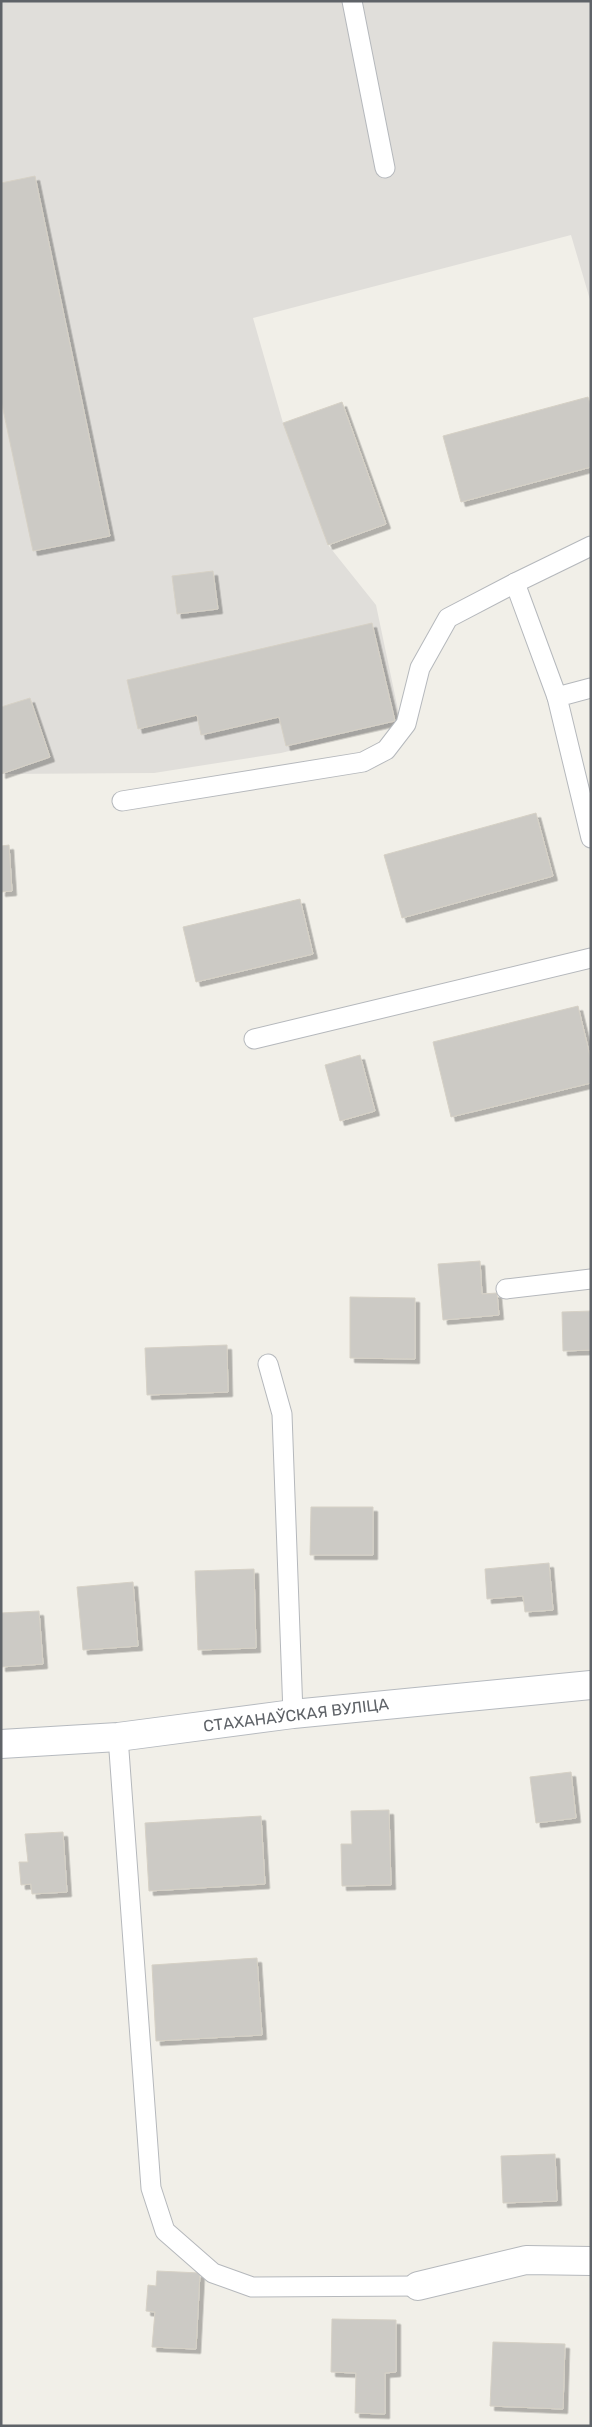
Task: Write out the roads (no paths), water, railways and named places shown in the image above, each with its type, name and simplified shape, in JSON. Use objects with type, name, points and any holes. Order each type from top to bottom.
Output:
[{"type":"street","name":"СТАХАНАЎСКАЯ ВУЛІЦА","points":[[1,1744],[118,1737],[293,1714],[591,1685]]},
{"type":"street","points":[[418,2286],[526,2260],[591,2261]]},
{"type":"lane","points":[[352,1],[385,168]]},
{"type":"lane","points":[[122,801],[363,762],[386,750],[406,724],[420,668],[448,618],[591,546]]},
{"type":"lane","points":[[515,583],[557,696],[591,838]]},
{"type":"lane","points":[[557,696],[591,688]]},
{"type":"lane","points":[[254,1039],[591,958]]},
{"type":"lane","points":[[506,1289],[591,1279]]},
{"type":"lane","points":[[268,1364],[282,1414],[293,1714]]},
{"type":"lane","points":[[118,1737],[151,2188],[165,2231],[213,2273],[252,2287],[418,2286]]}]
